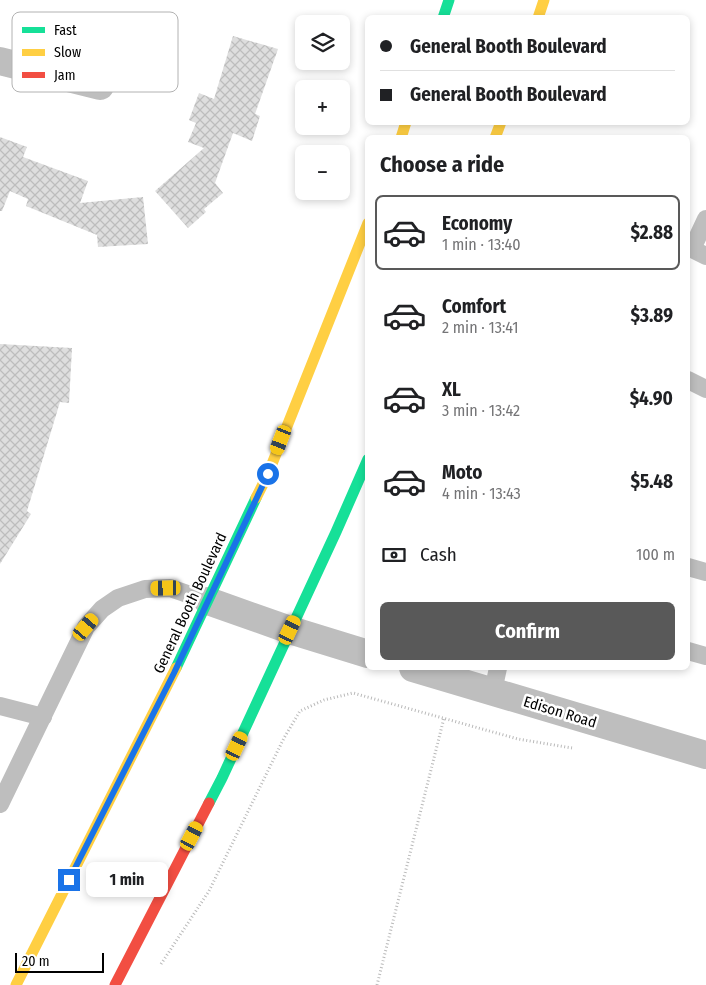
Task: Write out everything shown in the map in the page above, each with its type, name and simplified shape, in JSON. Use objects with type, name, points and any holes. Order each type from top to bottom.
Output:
[{"type":"highway","points":[[444,15],[449,0]]},
{"type":"highway","points":[[539,15],[544,0]]},
{"type":"highway","name":"General Booth Boulevard","points":[[16,985],[174,673],[268,474],[365,231]]},
{"type":"highway","points":[[115,985],[222,778],[365,466]]},
{"type":"street","points":[[208,601],[290,630],[365,653]]},
{"type":"street","name":"Edison Road","points":[[429,670],[495,679],[706,755]]},
{"type":"lane","points":[[695,251],[706,219]]},
{"type":"lane","points":[[690,381],[706,388]]},
{"type":"lane","points":[[690,568],[706,572]]},
{"type":"lane","points":[[0,804],[86,627],[102,608],[118,598],[145,589],[170,588],[208,601]]},
{"type":"lane","points":[[690,652],[706,656]]},
{"type":"lane","points":[[0,706],[43,717]]},
{"type":"path","points":[[157,969],[209,891],[284,738],[300,711],[324,700],[353,693],[518,739],[576,749]]},
{"type":"path","points":[[377,985],[444,718]]},
{"type":"building","points":[[233,36],[278,49],[255,114],[260,116],[252,141],[233,133],[215,183],[223,193],[204,209],[206,212],[188,228],[155,191],[204,148],[188,142],[196,123],[189,120],[199,93],[214,99]]},
{"type":"building","points":[[0,137],[27,147],[23,157],[88,181],[80,203],[143,197],[148,244],[98,247],[97,235],[26,206],[28,199],[10,191],[2,211],[0,211]]},
{"type":"building","points":[[0,344],[72,348],[69,403],[60,402],[27,511],[31,514],[0,564]]},
{"type":"traffic: fast","points":[[444,15],[449,0]]},
{"type":"traffic: fast","points":[[209,803],[365,466]]},
{"type":"traffic: fast","points":[[176,668],[256,498]]},
{"type":"traffic: slow","points":[[539,15],[544,0]]},
{"type":"traffic: slow","points":[[402,135],[405,125]]},
{"type":"traffic: slow","points":[[496,135],[500,125]]},
{"type":"traffic: slow","points":[[256,498],[268,474],[365,231]]},
{"type":"traffic: slow","points":[[16,985],[176,668]]},
{"type":"traffic: jam","points":[[115,985],[209,803]]},
{"type":"route","points":[[69,880],[174,673],[268,474]]}]
